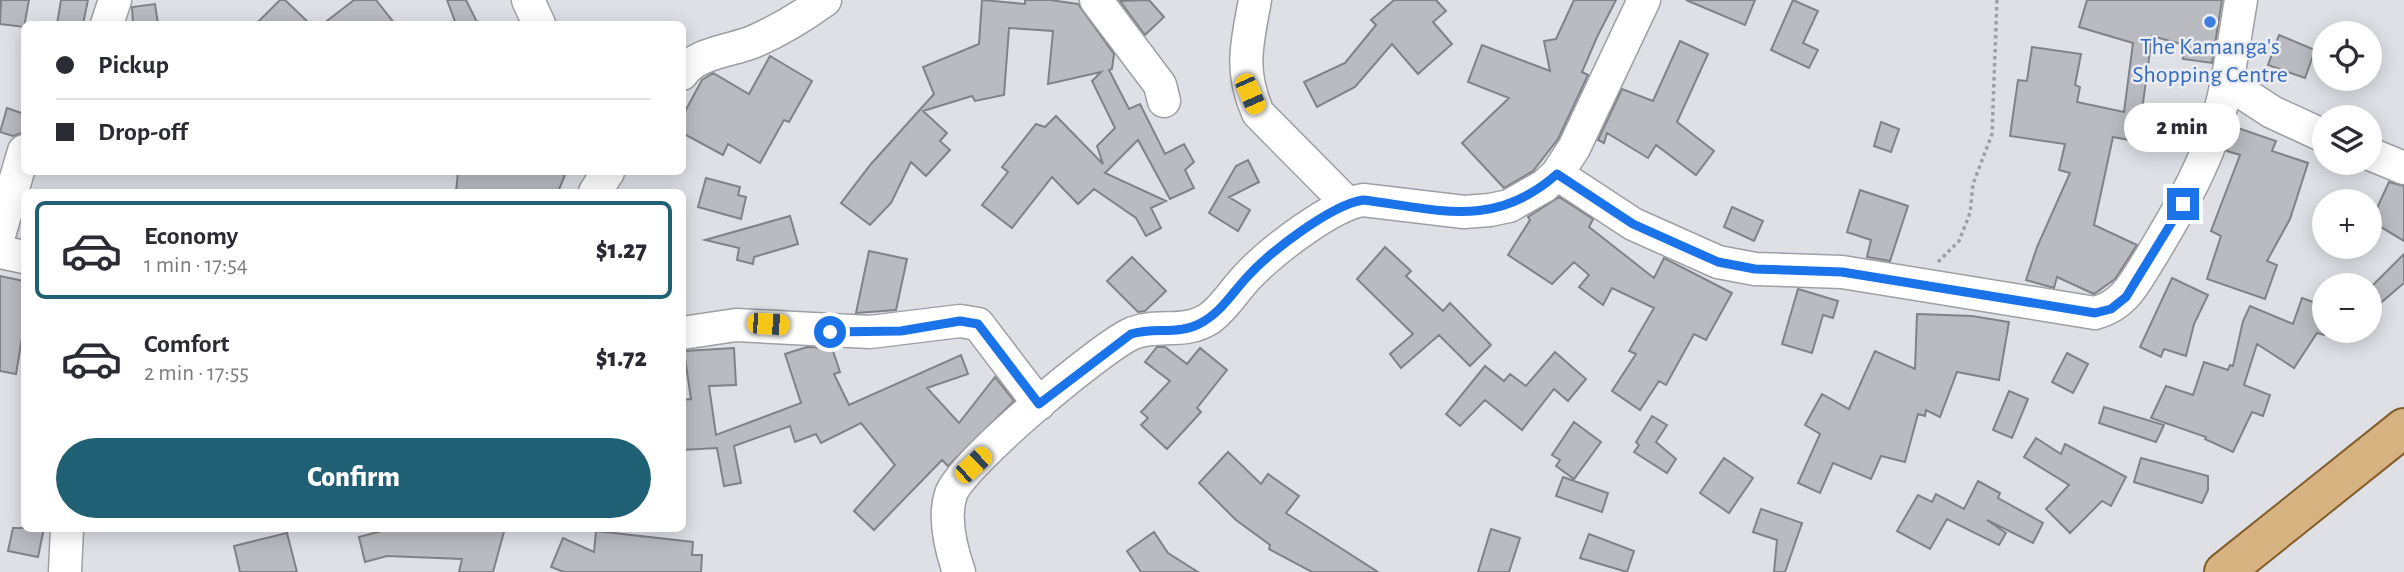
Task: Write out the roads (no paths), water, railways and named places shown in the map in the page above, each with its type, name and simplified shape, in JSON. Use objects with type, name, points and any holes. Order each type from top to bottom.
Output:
[{"type":"main road","points":[[2224,572],[2404,428]]},
{"type":"street","points":[[108,21],[115,0]]},
{"type":"street","points":[[528,0],[538,21]]},
{"type":"street","points":[[1096,0],[1160,85],[1164,101]]},
{"type":"street","points":[[1255,0],[1244,61],[1250,94],[1258,113],[1347,203]]},
{"type":"street","points":[[959,572],[952,552],[948,512],[951,492],[973,465],[1039,404],[1131,334],[1148,328],[1178,330],[1198,325],[1225,306],[1249,275],[1331,210],[1347,203],[1363,200],[1464,212],[1490,210],[1509,206],[1544,187],[1557,174],[1573,148],[1644,0]]},
{"type":"street","points":[[1557,174],[1633,224],[1718,262],[1755,269],[1842,272],[2095,313],[2111,309],[2126,297],[2183,204],[2211,141],[2226,82],[2241,0]]},
{"type":"street","points":[[686,71],[693,63],[753,42],[807,6]]},
{"type":"street","points":[[2226,82],[2272,112],[2312,130]]},
{"type":"street","points":[[2382,159],[2404,168]]},
{"type":"street","points":[[0,233],[21,161]]},
{"type":"street","points":[[0,252],[21,256]]},
{"type":"street","points":[[686,332],[736,325],[768,324],[830,332],[870,332],[960,321],[978,324],[1039,404]]},
{"type":"street","points":[[65,572],[67,532]]},
{"type":"place","name":"The Kamanga's Shopping Centre","points":[[2210,22]]}]
